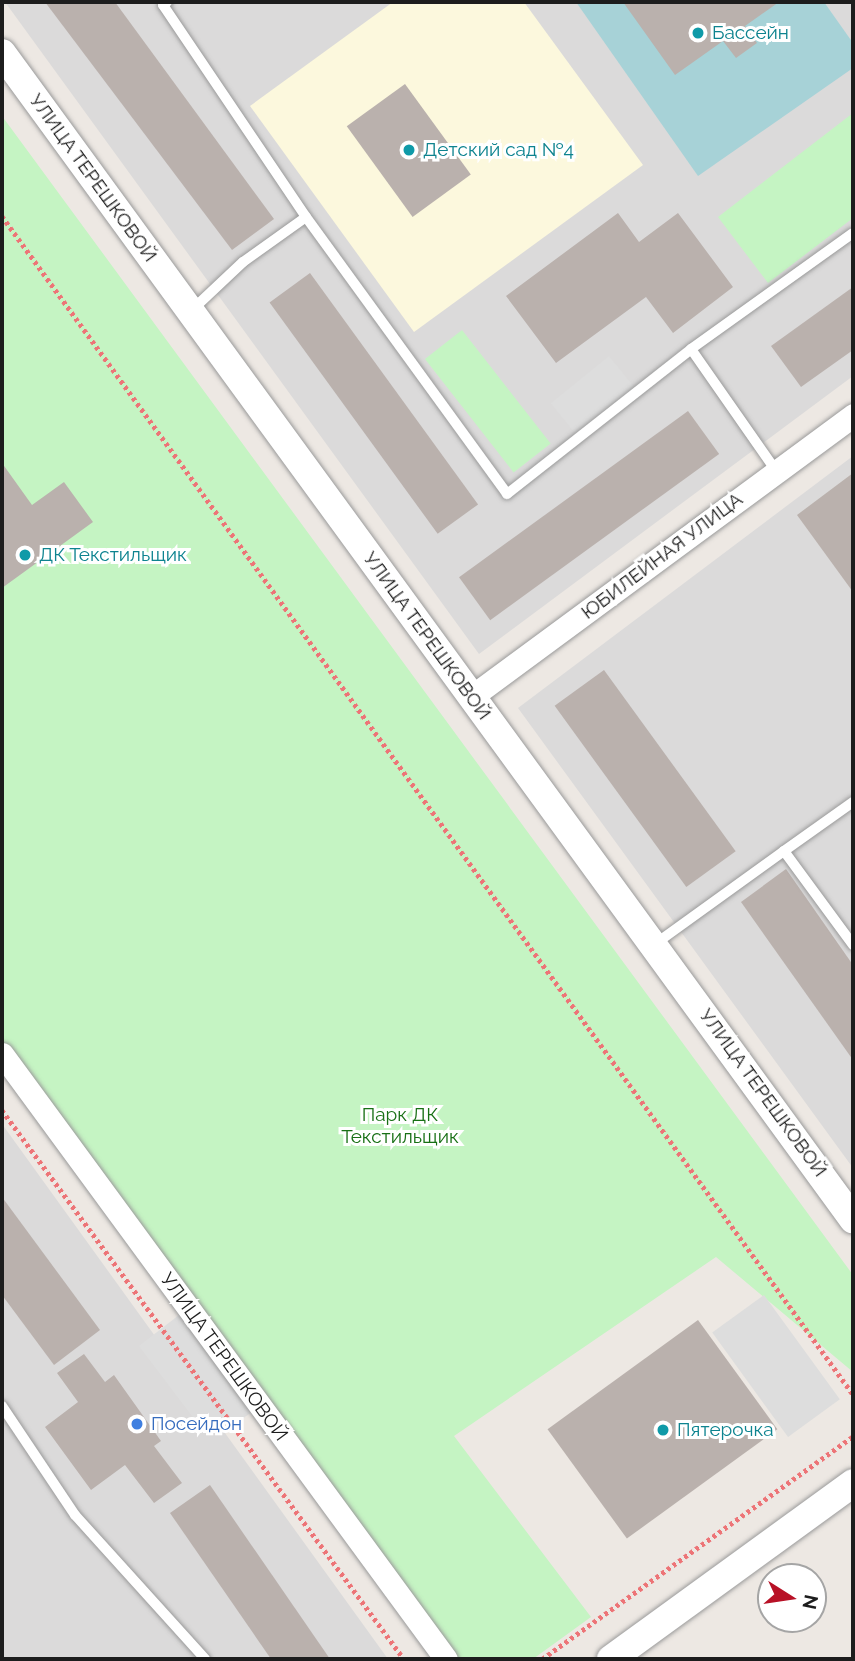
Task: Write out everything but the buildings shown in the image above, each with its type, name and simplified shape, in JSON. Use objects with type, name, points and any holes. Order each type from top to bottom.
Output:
[{"type":"street","name":"УЛИЦА ТЕРЕШКОВОЙ","points":[[2,53],[471,697],[655,944],[853,1219]]},
{"type":"street","name":"ЮБИЛЕЙНАЯ УЛИЦА","points":[[471,697],[853,415]]},
{"type":"street","name":"УЛИЦА ТЕРЕШКОВОЙ","points":[[2,1054],[446,1659]]},
{"type":"street","points":[[611,1659],[853,1483]]},
{"type":"lane","points":[[167,2],[163,5],[306,217],[507,494],[691,349],[853,233]]},
{"type":"lane","points":[[191,310],[243,262],[306,217]]},
{"type":"lane","points":[[691,349],[776,471]]},
{"type":"lane","points":[[655,944],[853,802]]},
{"type":"lane","points":[[784,851],[853,945]]},
{"type":"lane","points":[[2,1406],[75,1515],[205,1659]]},
{"type":"path","points":[[2,216],[853,1394]]},
{"type":"path","points":[[2,1110],[404,1659]]},
{"type":"path","points":[[542,1659],[853,1436]]},
{"type":"shaded area","points":[[5,2],[853,2],[853,376],[479,654]]},
{"type":"shaded area","points":[[393,2],[524,2],[643,165],[414,332],[250,106]]},
{"type":"shaded area","points":[[609,356],[635,388],[577,435],[551,403]]},
{"type":"shaded area","points":[[853,456],[853,1168],[518,708]]},
{"type":"shaded area","points":[[2,1124],[388,1659],[2,1659]]},
{"type":"shaded area","points":[[764,1295],[840,1399],[788,1437],[712,1333]]},
{"type":"shaded area","points":[[188,1308],[260,1406],[227,1430],[195,1420],[139,1346]]},
{"type":"green space","points":[[853,113],[853,218],[768,283],[718,217]]},
{"type":"green space","name":"Парк ДК Текстильщик","points":[[2,116],[853,1275],[853,1372],[716,1257],[454,1436],[591,1617],[533,1659],[448,1659],[2,1049]]},
{"type":"green space","points":[[462,330],[551,443],[514,472],[425,359]]},
{"type":"water","points":[[576,2],[824,2],[853,43],[853,68],[698,176]]},
{"type":"place","name":"Бассейн","points":[[698,33]]},
{"type":"place","name":"Детский сад №4","points":[[409,150]]},
{"type":"place","name":"ДК Текстильщик","points":[[25,555]]},
{"type":"place","name":"Посейдон","points":[[137,1424]]},
{"type":"place","name":"Пятерочка","points":[[663,1430]]}]
